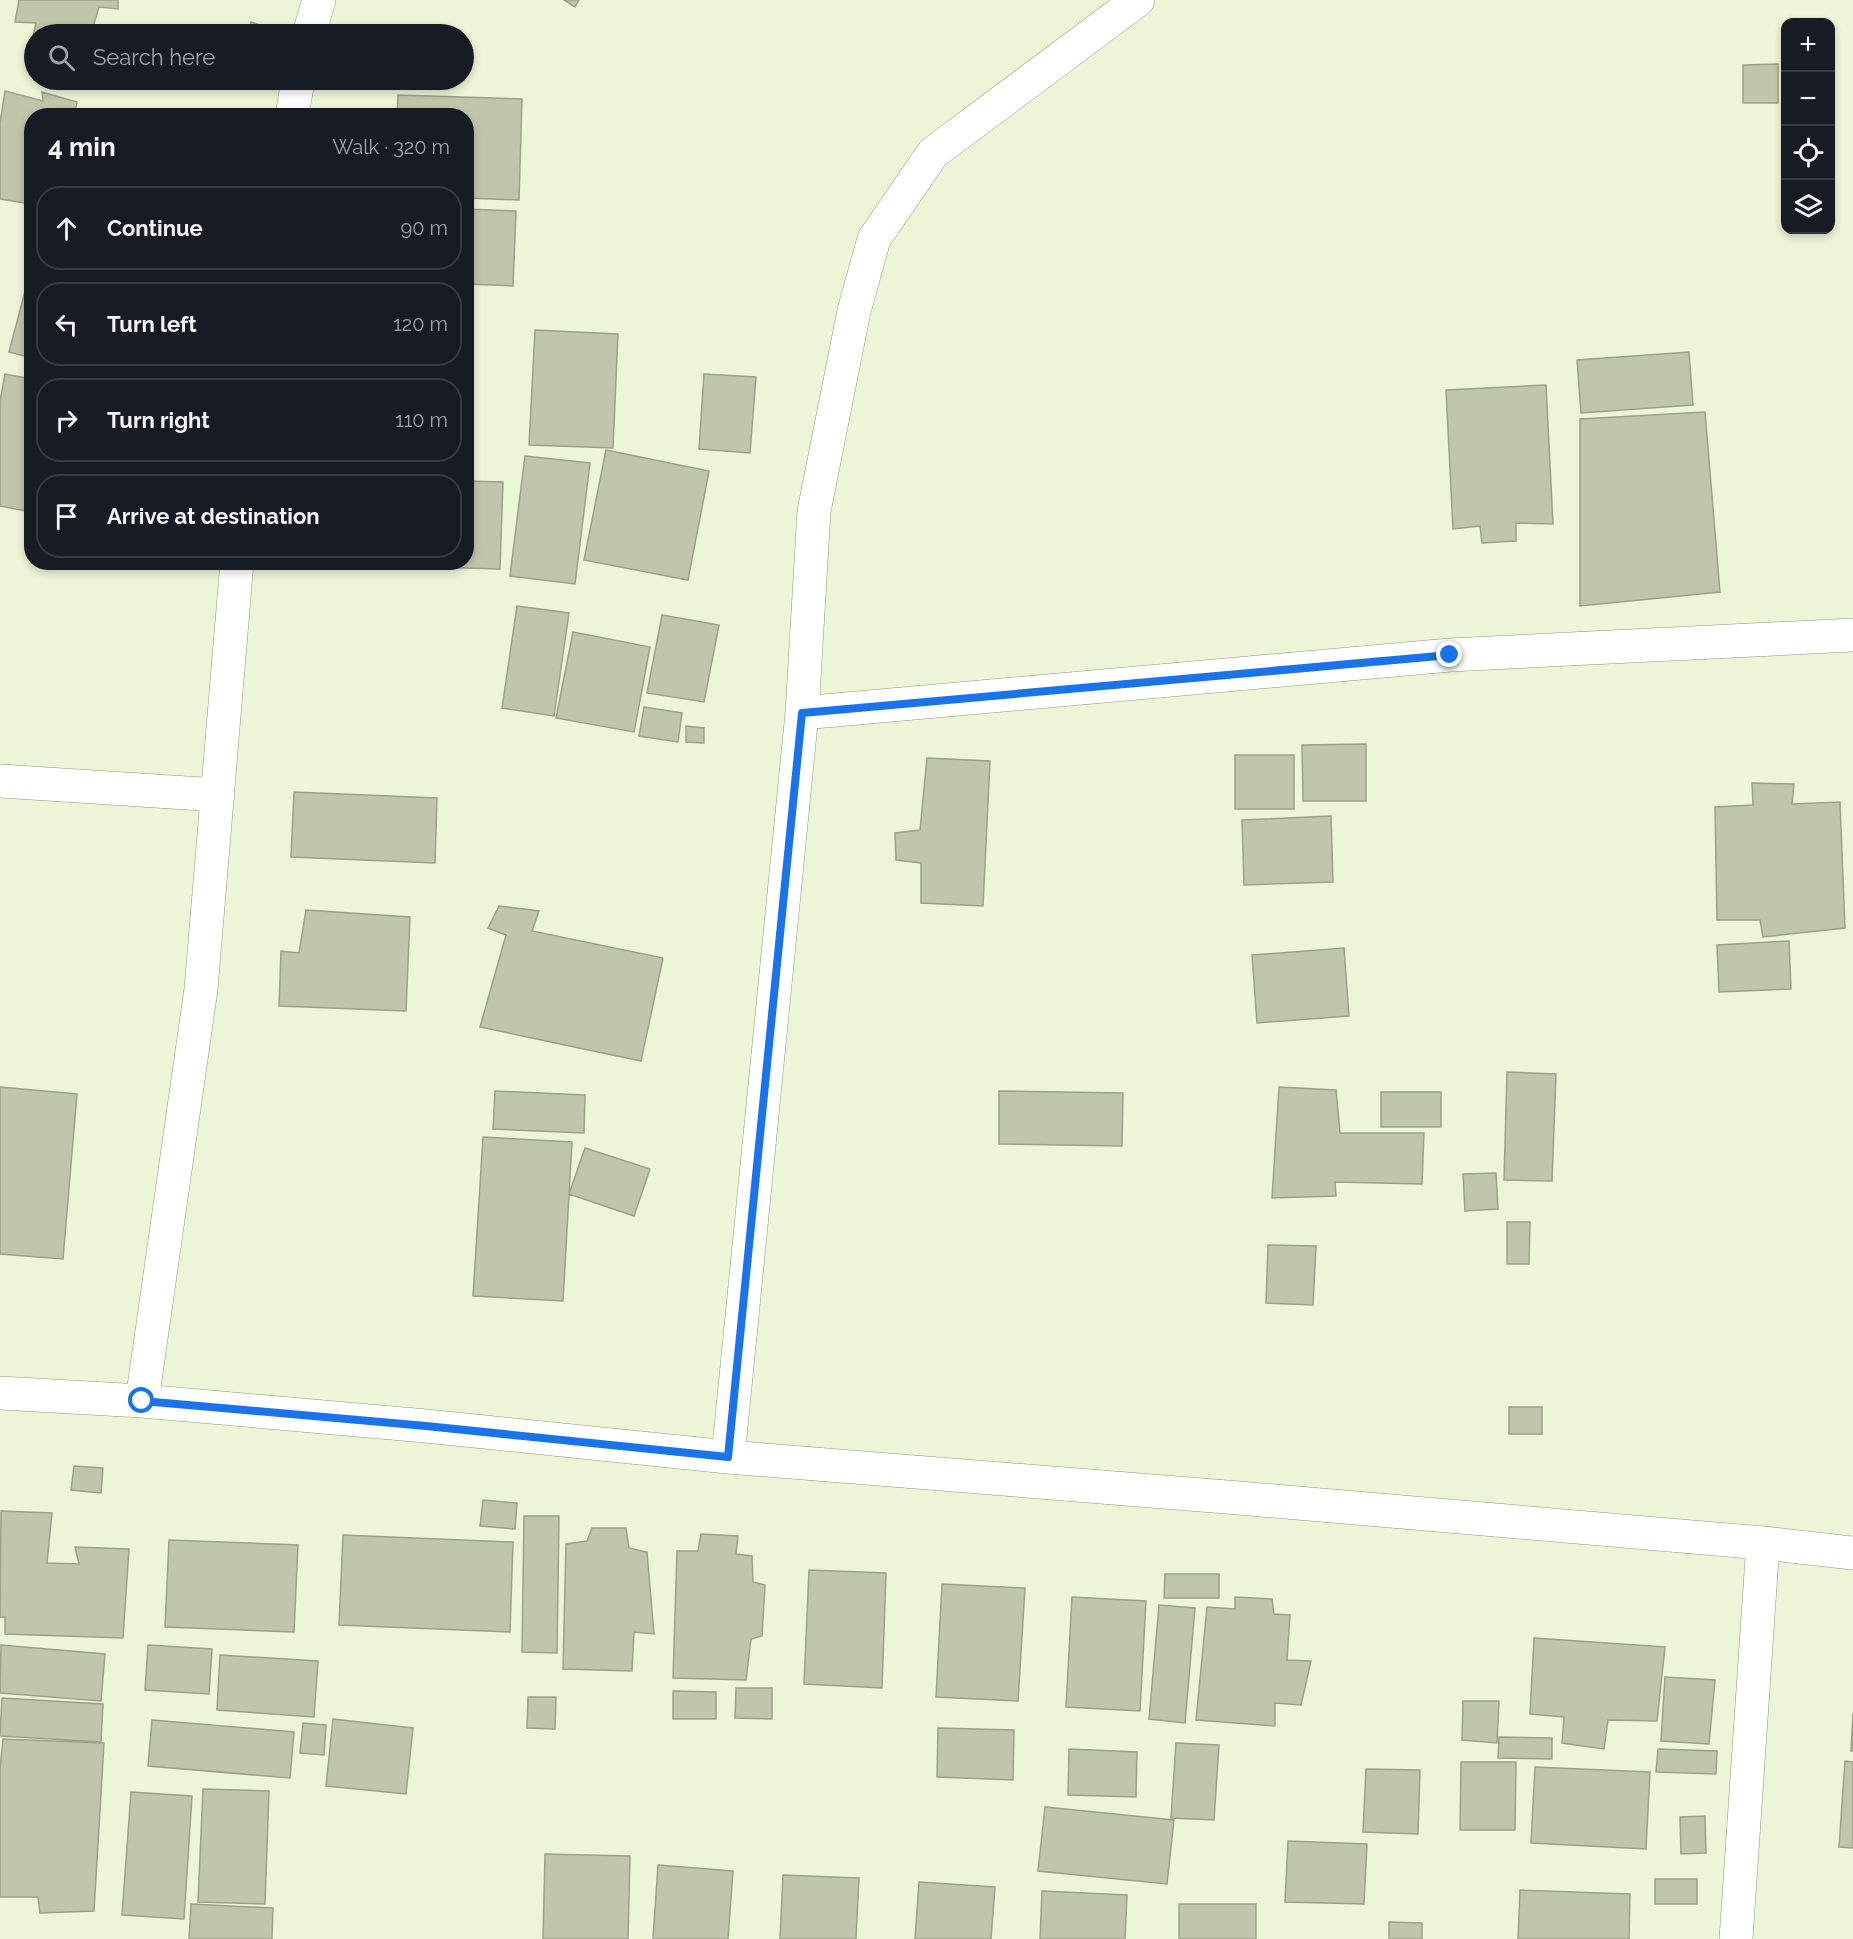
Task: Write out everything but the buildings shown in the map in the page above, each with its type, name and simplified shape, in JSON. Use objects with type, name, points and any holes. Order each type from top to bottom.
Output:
[{"type":"street","points":[[312,24],[319,0]]},
{"type":"street","points":[[728,1457],[802,713],[814,511],[854,311],[874,239],[933,153],[1138,0]]},
{"type":"street","points":[[293,108],[296,90]]},
{"type":"street","points":[[142,1401],[201,989],[236,570]]},
{"type":"street","points":[[802,713],[1450,655],[1853,635]]},
{"type":"street","points":[[0,781],[218,795]]},
{"type":"street","points":[[0,1393],[142,1401],[426,1426],[728,1457],[1763,1543],[1853,1554]]},
{"type":"street","points":[[1736,1939],[1763,1543]]},
{"type":"route","points":[[142,1401],[426,1426],[728,1457],[802,713],[1094,685],[1450,655]]}]
